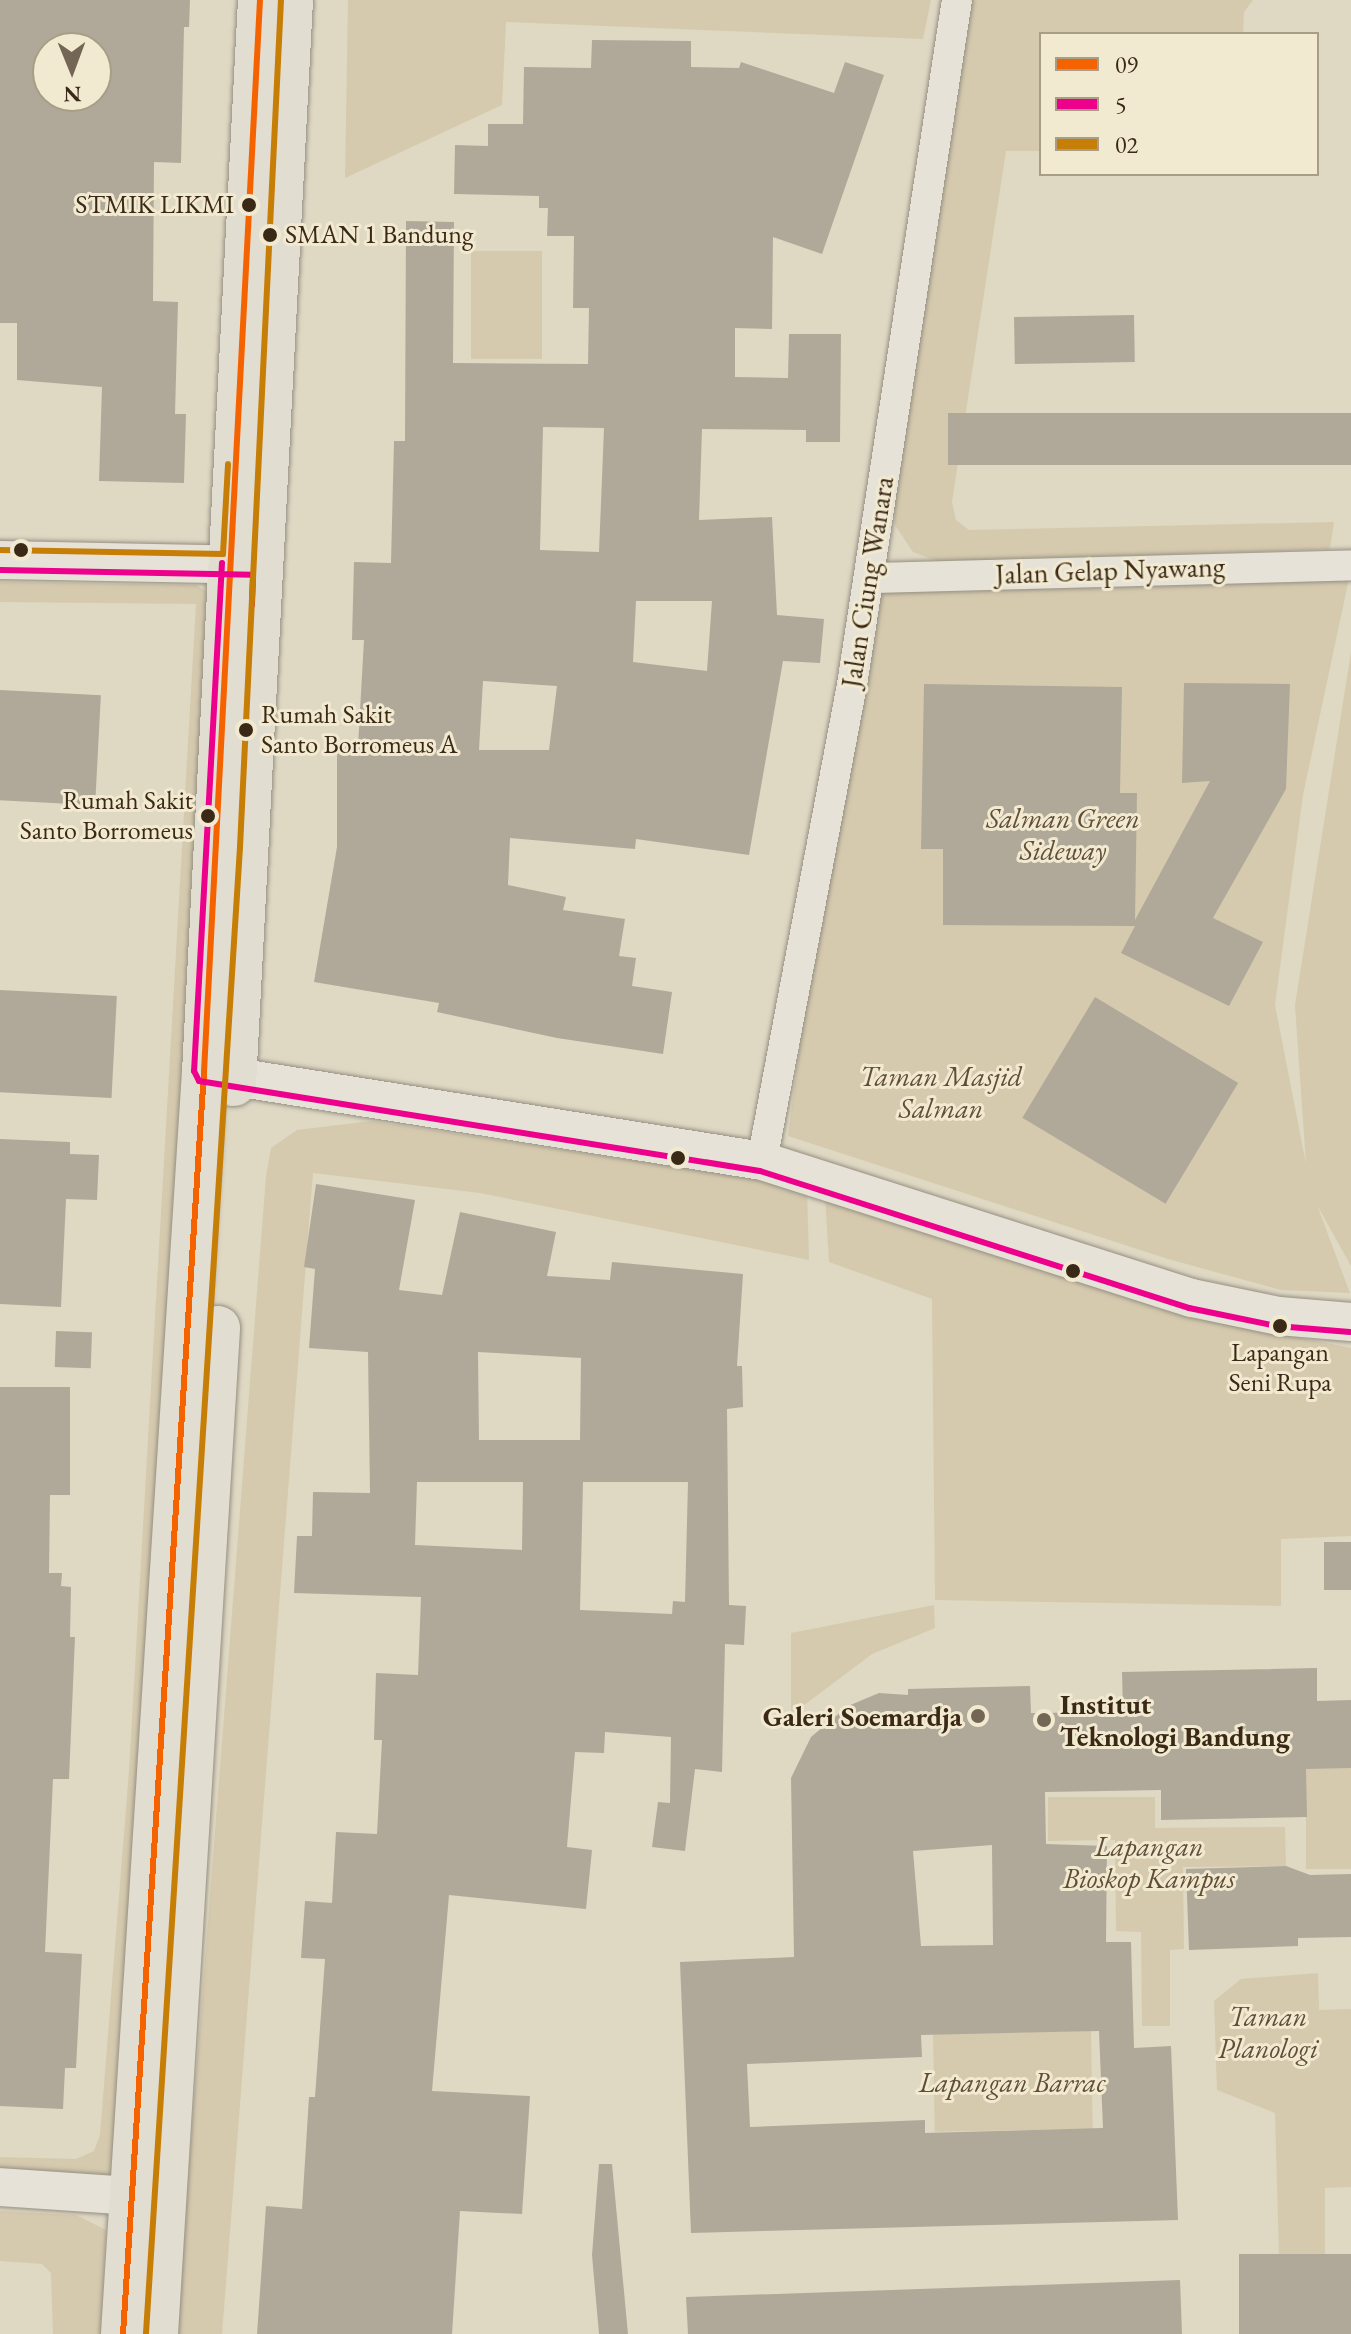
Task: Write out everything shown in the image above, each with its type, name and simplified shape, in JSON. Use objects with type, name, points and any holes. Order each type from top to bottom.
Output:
[{"type":"main road","points":[[248,565],[260,0]]},
{"type":"main road","points":[[156,2334],[150,2197],[220,1074],[248,565],[291,0]]},
{"type":"main road","points":[[123,2334],[150,2197]]},
{"type":"street","name":"Jalan Ciung Wanara","points":[[762,1161],[870,578],[957,0]]},
{"type":"street","points":[[0,560],[248,565]]},
{"type":"street","name":"Jalan Gelap Nyawang","points":[[870,578],[1351,565]]},
{"type":"street","points":[[220,1074],[762,1161],[1192,1298],[1279,1316],[1351,1322]]},
{"type":"street","points":[[0,2187],[150,2197]]},
{"type":"green space","points":[[348,0],[931,0],[923,39],[506,22],[502,105],[345,178]]},
{"type":"green space","points":[[969,0],[1253,0],[1244,12],[1243,32],[1039,32],[1039,151],[1006,151],[952,502],[956,520],[969,530],[1334,522],[1330,549],[945,564],[913,552],[895,525],[894,500]]},
{"type":"green space","points":[[471,251],[542,251],[542,359],[471,359]]},
{"type":"green space","name":"Salman Green Sideway","points":[[1351,569],[1303,795],[1275,1005],[1306,1164],[1295,1005],[1351,652],[1351,1266],[1317,1205],[1350,1293],[1281,1290],[1168,1259],[788,1136],[832,790],[870,578]]},
{"type":"green space","points":[[0,582],[196,585],[214,596],[118,2177],[0,2200],[0,2157],[76,2159],[94,2151],[100,2135],[129,1770],[196,604],[0,602]]},
{"type":"green space","points":[[371,1121],[807,1187],[809,1260],[480,1193],[313,1173],[222,2334],[176,2334],[266,1176],[271,1148],[297,1130]]},
{"type":"green space","points":[[825,1195],[1171,1312],[1351,1348],[1351,1536],[1281,1539],[1281,1606],[935,1600],[932,1299],[829,1262]]},
{"type":"green space","points":[[934,1605],[935,1628],[872,1654],[791,1715],[791,1633]]},
{"type":"green space","points":[[1306,1768],[1351,1768],[1351,1869],[1306,1869]]},
{"type":"green space","name":"Lapangan Bioskop Kampus","points":[[1048,1797],[1155,1797],[1155,1828],[1285,1827],[1286,1866],[1183,1867],[1184,1949],[1170,1950],[1170,2026],[1142,2026],[1141,1932],[1116,1931],[1115,1840],[1048,1841]]},
{"type":"green space","name":"Taman Planologi","points":[[1318,1973],[1319,2010],[1351,2009],[1351,2187],[1325,2188],[1325,2255],[1279,2257],[1275,2113],[1217,2090],[1214,2001],[1241,1979]]},
{"type":"green space","name":"Lapangan Barrac","points":[[1091,2031],[1093,2129],[935,2132],[933,2034]]},
{"type":"green space","points":[[0,2211],[76,2215],[106,2230],[101,2334],[53,2334],[51,2273],[42,2264],[0,2261]]},
{"type":"building","points":[[0,0],[190,0],[189,27],[184,27],[181,163],[154,162],[153,301],[178,302],[175,414],[186,414],[184,483],[99,481],[102,387],[17,380],[17,323],[0,323]]},
{"type":"building","points":[[592,40],[691,41],[691,67],[739,68],[741,62],[834,93],[845,62],[884,75],[822,254],[773,237],[772,329],[735,328],[735,377],[788,378],[789,334],[841,334],[840,442],[806,442],[806,430],[702,429],[699,520],[772,517],[777,615],[824,619],[820,663],[783,661],[749,855],[636,839],[635,849],[510,838],[508,885],[566,897],[563,910],[625,919],[619,956],[636,958],[632,986],[672,992],[663,1054],[557,1038],[437,1012],[439,1003],[314,982],[337,847],[337,745],[358,746],[364,640],[352,640],[354,562],[391,563],[394,441],[405,441],[406,221],[454,222],[453,363],[588,364],[589,308],[573,308],[574,236],[547,236],[548,208],[539,208],[539,196],[454,194],[455,145],[488,146],[488,124],[523,124],[524,67],[591,68]],"holes":[[[543,427],[604,428],[599,552],[540,550]],[[636,601],[712,601],[707,671],[633,662]],[[483,681],[557,686],[549,750],[479,750]]]},
{"type":"building","points":[[1134,315],[1135,362],[1015,364],[1014,317]]},
{"type":"building","points":[[948,413],[1351,413],[1351,465],[948,465]]},
{"type":"building","points":[[1184,683],[1290,684],[1286,789],[1213,918],[1263,942],[1229,1006],[1121,953],[1135,926],[943,925],[943,849],[921,849],[924,684],[1122,687],[1120,793],[1137,793],[1135,920],[1210,781],[1182,783]]},
{"type":"building","points":[[0,690],[101,695],[95,805],[0,800]]},
{"type":"building","points":[[0,990],[117,996],[112,1098],[0,1092]]},
{"type":"building","points":[[1095,997],[1238,1083],[1166,1204],[1022,1118]]},
{"type":"building","points":[[0,1139],[70,1142],[70,1154],[99,1155],[97,1200],[66,1199],[61,1307],[0,1304]]},
{"type":"building","points":[[316,1184],[415,1200],[399,1290],[442,1295],[460,1212],[556,1232],[547,1276],[610,1280],[612,1262],[743,1274],[737,1366],[742,1366],[743,1407],[727,1409],[729,1605],[746,1606],[744,1645],[725,1644],[722,1772],[695,1769],[685,1851],[652,1847],[658,1802],[670,1803],[671,1737],[605,1732],[604,1753],[575,1752],[567,1847],[592,1850],[586,1909],[449,1895],[432,2091],[530,2096],[522,2214],[460,2211],[452,2334],[257,2334],[266,2206],[302,2209],[309,2097],[315,2097],[325,1959],[301,1958],[305,1901],[332,1903],[336,1832],[377,1834],[382,1740],[374,1740],[376,1673],[418,1675],[421,1597],[294,1593],[297,1536],[312,1536],[313,1492],[370,1493],[368,1352],[309,1348],[315,1269],[304,1267]],"holes":[[[478,1352],[581,1358],[580,1440],[479,1440]],[[417,1482],[523,1482],[522,1550],[415,1545]],[[583,1482],[688,1482],[685,1602],[673,1601],[672,1614],[580,1610]]]},
{"type":"building","points":[[56,1331],[92,1332],[91,1368],[55,1367]]},
{"type":"building","points":[[0,1387],[70,1387],[70,1495],[50,1495],[49,1573],[62,1573],[61,1586],[71,1587],[70,1637],[75,1637],[69,1779],[53,1779],[45,1952],[82,1954],[76,2068],[65,2068],[63,2109],[0,2106]]},
{"type":"building","points":[[1324,1542],[1351,1542],[1351,1590],[1324,1590]]},
{"type":"building","points":[[1317,1668],[1317,1701],[1351,1700],[1351,1768],[1306,1769],[1307,1817],[1161,1820],[1161,1790],[1045,1792],[1046,1844],[1107,1846],[1106,1942],[1131,1942],[1134,2048],[1171,2046],[1178,2220],[691,2233],[680,1962],[794,1957],[791,1778],[811,1737],[848,1706],[879,1693],[908,1695],[908,1689],[1030,1686],[1031,1713],[1123,1712],[1122,1672]],"holes":[[[992,1845],[993,1945],[921,1946],[913,1851]],[[1099,2031],[1103,2128],[925,2133],[925,2120],[750,2127],[747,2064],[922,2057],[921,2035]]]},
{"type":"building","points":[[1286,1866],[1310,1875],[1351,1874],[1351,1937],[1298,1938],[1298,1946],[1189,1950],[1186,1869]]},
{"type":"building","points":[[599,2164],[612,2164],[628,2334],[599,2334],[592,2255]]},
{"type":"building","points":[[1239,2254],[1351,2254],[1351,2334],[1239,2334]]},
{"type":"building","points":[[1180,2280],[1182,2334],[688,2334],[686,2297]]},
{"type":"transit line","name":"09","points":[[123,2334],[204,1072],[260,0]]},
{"type":"transit line","name":"02","points":[[146,2333],[240,847],[281,0]]},
{"type":"transit line","name":"02","points":[[0,550],[223,554],[228,464]]},
{"type":"transit line","name":"5","points":[[222,563],[194,1071],[199,1081],[760,1171],[1189,1308],[1277,1326],[1350,1332]]},
{"type":"transit line","name":"5","points":[[0,570],[253,575],[252,605]]},
{"type":"place","name":"STMIK LIKMI","points":[[249,205]]},
{"type":"place","name":"SMAN 1 Bandung","points":[[270,235]]},
{"type":"place","name":"Rumah Sakit Santo Borromeus A","points":[[246,730]]},
{"type":"place","name":"Rumah Sakit Santo Borromeus","points":[[208,816]]},
{"type":"place","name":"Lapangan Seni Rupa","points":[[1280,1326]]},
{"type":"place","name":"Galeri Soemardja","points":[[978,1716]]},
{"type":"place","name":"Institut Teknologi Bandung","points":[[1044,1720]]},
{"type":"park label","name":"Taman Masjid Salman","points":[[941,1092]]}]
